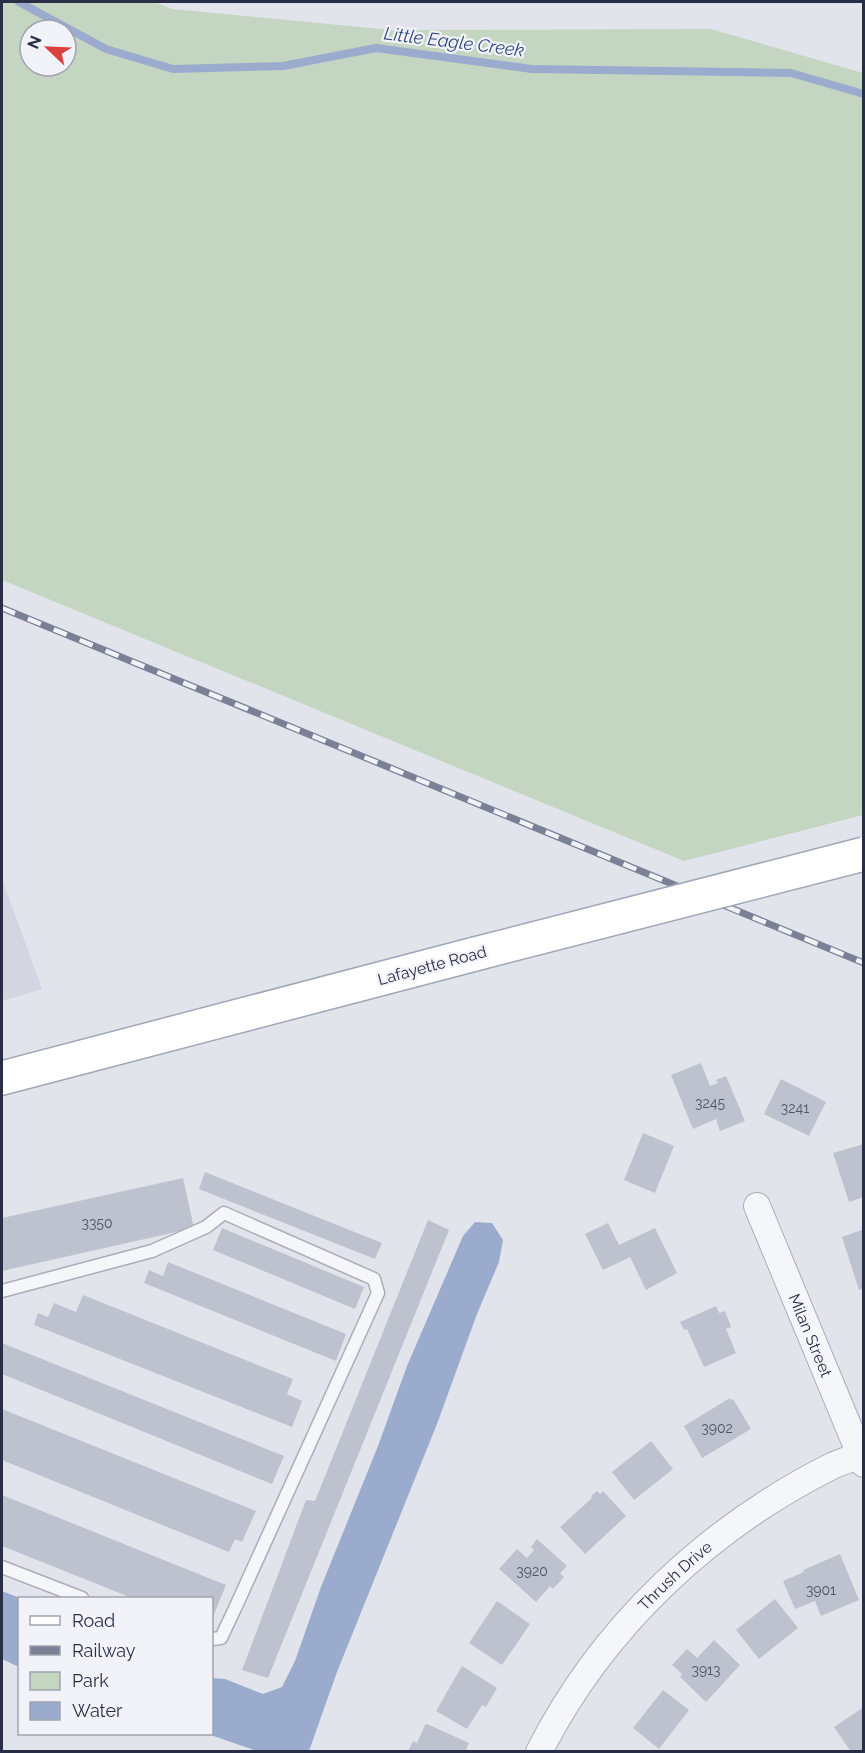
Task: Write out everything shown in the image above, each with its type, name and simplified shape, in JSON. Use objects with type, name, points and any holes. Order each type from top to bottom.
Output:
[{"type":"main road","name":"Lafayette Road","points":[[2,1078],[864,854]]},
{"type":"street","name":"Milan Street","points":[[757,1206],[862,1458]]},
{"type":"street","name":"Thrush Drive","points":[[539,1752],[546,1737],[607,1645],[657,1591],[693,1558],[793,1487],[836,1464],[862,1458]]},
{"type":"lane","points":[[2,1291],[152,1251],[206,1227],[224,1213],[374,1279],[378,1293],[221,1638],[213,1639]]},
{"type":"lane","points":[[2,1567],[77,1597]]},
{"type":"shaded area","points":[[2,879],[42,989],[2,1001]]},
{"type":"green space","points":[[2,2],[155,2],[172,9],[391,30],[711,29],[863,73],[863,815],[684,861],[2,580]]},
{"type":"water","points":[[475,1222],[492,1223],[503,1240],[499,1262],[477,1314],[437,1424],[337,1672],[309,1751],[257,1751],[211,1735],[213,1735],[213,1678],[225,1679],[263,1694],[282,1687],[295,1661],[321,1587],[378,1446],[407,1366],[463,1236]]},
{"type":"water","points":[[2,1591],[18,1597],[18,1667],[2,1659]]},
{"type":"building","points":[[701,1063],[710,1086],[718,1083],[716,1080],[726,1076],[745,1121],[720,1131],[716,1119],[693,1129],[671,1075]]},
{"type":"building","points":[[781,1079],[826,1102],[809,1136],[764,1114]]},
{"type":"building","points":[[643,1133],[674,1146],[655,1193],[624,1180]]},
{"type":"building","points":[[864,1144],[864,1197],[849,1202],[833,1153]]},
{"type":"building","points":[[205,1172],[382,1243],[375,1259],[199,1189]]},
{"type":"building","points":[[183,1178],[194,1228],[2,1271],[2,1218]]},
{"type":"building","points":[[428,1220],[449,1230],[268,1678],[242,1670],[306,1500],[315,1501]]},
{"type":"building","points":[[608,1223],[619,1245],[655,1228],[677,1273],[646,1290],[630,1257],[603,1270],[585,1234]]},
{"type":"building","points":[[222,1228],[364,1287],[355,1309],[213,1250]]},
{"type":"building","points":[[864,1229],[864,1288],[859,1290],[842,1237]]},
{"type":"building","points":[[168,1262],[346,1334],[336,1361],[144,1283],[149,1270],[163,1276]]},
{"type":"building","points":[[83,1295],[293,1379],[287,1394],[302,1401],[292,1427],[34,1325],[38,1313],[48,1317],[54,1303],[76,1312]]},
{"type":"building","points":[[716,1306],[719,1313],[725,1311],[731,1327],[726,1329],[736,1353],[704,1367],[687,1329],[684,1330],[680,1322]]},
{"type":"building","points":[[2,1343],[284,1456],[272,1484],[2,1374]]},
{"type":"building","points":[[730,1398],[731,1401],[733,1399],[751,1429],[702,1458],[684,1426]]},
{"type":"building","points":[[2,1409],[256,1511],[242,1542],[235,1539],[229,1552],[2,1460]]},
{"type":"building","points":[[651,1441],[673,1469],[634,1500],[612,1472]]},
{"type":"building","points":[[597,1491],[600,1494],[603,1491],[626,1516],[585,1554],[560,1527]]},
{"type":"building","points":[[2,1495],[226,1585],[213,1617],[213,1597],[130,1597],[2,1546]]},
{"type":"building","points":[[537,1539],[567,1566],[560,1573],[564,1577],[553,1589],[550,1586],[536,1602],[499,1569],[517,1549],[527,1558],[534,1550],[531,1547]]},
{"type":"building","points":[[840,1554],[859,1600],[821,1616],[815,1601],[795,1609],[783,1581]]},
{"type":"building","points":[[775,1599],[798,1628],[759,1659],[736,1630]]},
{"type":"building","points":[[497,1601],[530,1624],[502,1665],[469,1643]]},
{"type":"building","points":[[714,1640],[740,1665],[706,1702],[680,1677],[682,1674],[672,1665],[687,1649],[697,1658]]},
{"type":"building","points":[[462,1666],[497,1688],[486,1707],[482,1705],[467,1729],[436,1711]]},
{"type":"building","points":[[663,1690],[689,1710],[659,1749],[633,1728]]},
{"type":"building","points":[[864,1707],[864,1749],[860,1752],[851,1752],[834,1727]]},
{"type":"building","points":[[427,1724],[469,1743],[465,1752],[408,1752],[413,1741],[417,1743]]},
{"type":"waterway","name":"Little Eagle Creek","points":[[19,2],[106,49],[173,69],[283,66],[376,48],[532,69],[791,73],[864,94]]},
{"type":"railway","points":[[2,608],[864,963]]}]
